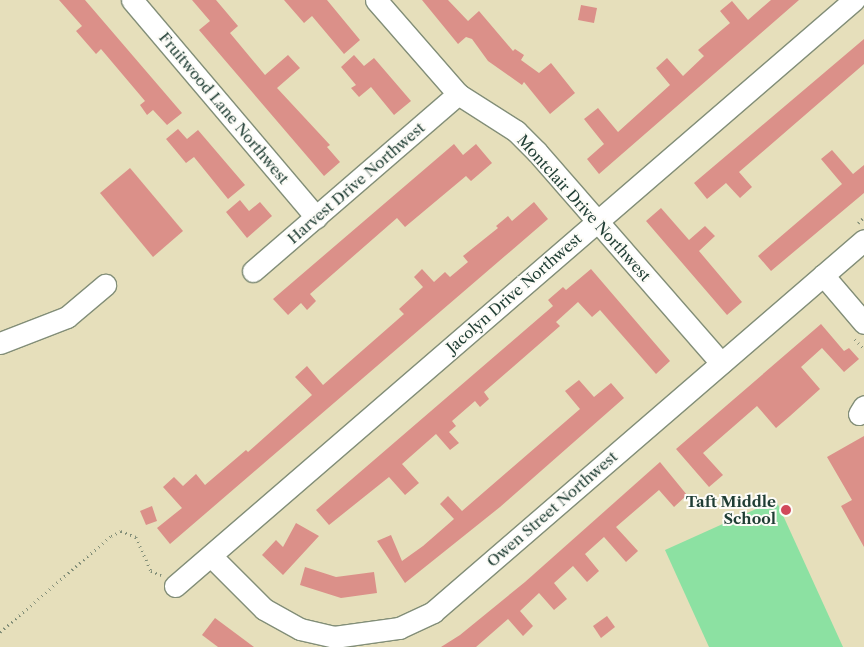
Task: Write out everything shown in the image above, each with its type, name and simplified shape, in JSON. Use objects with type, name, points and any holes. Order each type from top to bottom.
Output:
[{"type":"street","name":"Fruitwood Lane Northwest","points":[[132,0],[316,217]]},
{"type":"street","name":"Montclair Drive Northwest","points":[[376,0],[458,94],[516,131],[721,363]]},
{"type":"street","name":"Jacolyn Drive Northwest","points":[[170,580],[211,556],[854,0]]},
{"type":"street","name":"Harvest Drive Northwest","points":[[253,271],[458,94]]},
{"type":"street","name":"Owen Street Northwest","points":[[211,556],[238,586],[264,609],[300,629],[334,637],[399,628],[432,612],[864,240]]},
{"type":"street","points":[[823,275],[864,323]]},
{"type":"street","points":[[0,343],[67,317],[105,285]]},
{"type":"path","points":[[0,632],[110,536],[121,531],[136,538],[154,574],[170,580]]},
{"type":"green space","points":[[776,500],[843,647],[709,647],[665,550]]},
{"type":"building","points":[[59,0],[85,0],[182,113],[167,125],[153,110],[147,115],[140,105],[145,101],[101,49],[96,54],[76,31],[82,26]]},
{"type":"building","points":[[192,0],[216,0],[238,26],[230,33],[265,75],[288,55],[300,68],[277,88],[330,145],[327,147],[340,162],[324,176],[199,30],[210,21]]},
{"type":"building","points":[[284,0],[327,0],[360,40],[344,54],[312,16],[304,23]]},
{"type":"building","points":[[422,0],[448,0],[468,21],[479,11],[513,51],[515,49],[524,55],[521,60],[539,73],[551,63],[575,93],[550,114],[524,82],[522,85],[488,61],[472,39],[466,37],[458,44]]},
{"type":"building","points":[[771,0],[799,0],[599,174],[587,159],[604,144],[584,119],[598,108],[618,132],[670,85],[656,68],[667,58],[683,76],[704,56],[698,50],[730,23],[720,11],[732,1],[748,20]]},
{"type":"building","points":[[581,5],[597,8],[594,23],[578,20]]},
{"type":"building","points":[[864,39],[864,64],[739,172],[752,187],[740,198],[726,183],[707,199],[694,183]]},
{"type":"building","points":[[354,55],[364,66],[374,58],[411,101],[394,115],[371,87],[359,97],[351,88],[356,85],[341,67]]},
{"type":"building","points":[[178,129],[187,139],[198,130],[245,185],[228,199],[194,157],[186,163],[166,139]]},
{"type":"building","points":[[454,144],[463,155],[476,144],[492,163],[471,181],[466,176],[405,227],[397,218],[310,294],[316,301],[307,310],[301,303],[288,315],[273,299]]},
{"type":"building","points":[[832,150],[853,174],[864,165],[864,193],[771,271],[758,256],[842,184],[821,159]]},
{"type":"building","points":[[130,168],[183,231],[153,257],[100,193]]},
{"type":"building","points":[[240,200],[249,211],[260,202],[272,216],[247,238],[226,212]]},
{"type":"building","points":[[534,202],[548,219],[170,544],[157,528],[182,508],[163,487],[174,477],[183,486],[196,474],[205,485],[246,450],[248,452],[312,395],[295,377],[307,366],[323,385],[404,314],[399,309],[423,287],[414,277],[422,269],[434,282],[445,272],[450,277],[468,262],[463,256],[498,228],[496,226],[508,216],[512,221]]},
{"type":"building","points":[[661,208],[689,240],[705,226],[715,236],[699,251],[742,302],[727,315],[646,221]]},
{"type":"building","points":[[591,269],[670,361],[656,374],[600,310],[592,317],[578,302],[556,322],[560,326],[484,392],[489,399],[480,407],[475,401],[452,421],[456,426],[449,432],[459,443],[450,450],[436,434],[402,464],[419,483],[405,495],[389,477],[329,525],[316,510],[553,306],[548,300],[563,287],[566,290]]},
{"type":"building","points":[[821,324],[844,351],[849,348],[859,359],[844,372],[822,348],[801,367],[820,389],[790,416],[776,428],[757,406],[703,453],[723,475],[709,487],[676,449]]},
{"type":"building","points":[[579,380],[594,397],[611,383],[624,398],[500,507],[405,583],[377,541],[391,535],[402,561],[423,546],[454,519],[440,504],[448,496],[462,511],[580,409],[565,391]]},
{"type":"building","points":[[864,436],[864,547],[841,506],[852,500],[827,457]]},
{"type":"building","points":[[660,462],[687,495],[674,507],[659,490],[616,527],[638,551],[626,562],[604,537],[585,554],[599,571],[587,582],[573,566],[554,583],[567,599],[554,610],[539,593],[520,611],[533,626],[523,636],[508,619],[476,647],[441,647],[460,635],[525,582]]},
{"type":"building","points":[[152,506],[157,521],[146,525],[140,511]]},
{"type":"building","points":[[296,523],[319,536],[283,575],[262,555],[276,540],[283,547]]},
{"type":"building","points":[[305,567],[336,577],[374,572],[377,593],[341,598],[300,585]]},
{"type":"building","points":[[607,616],[615,627],[601,638],[593,626]]},
{"type":"building","points":[[215,618],[254,647],[218,647],[202,635]]},
{"type":"place","name":"Taft Middle School","points":[[786,510]]}]
